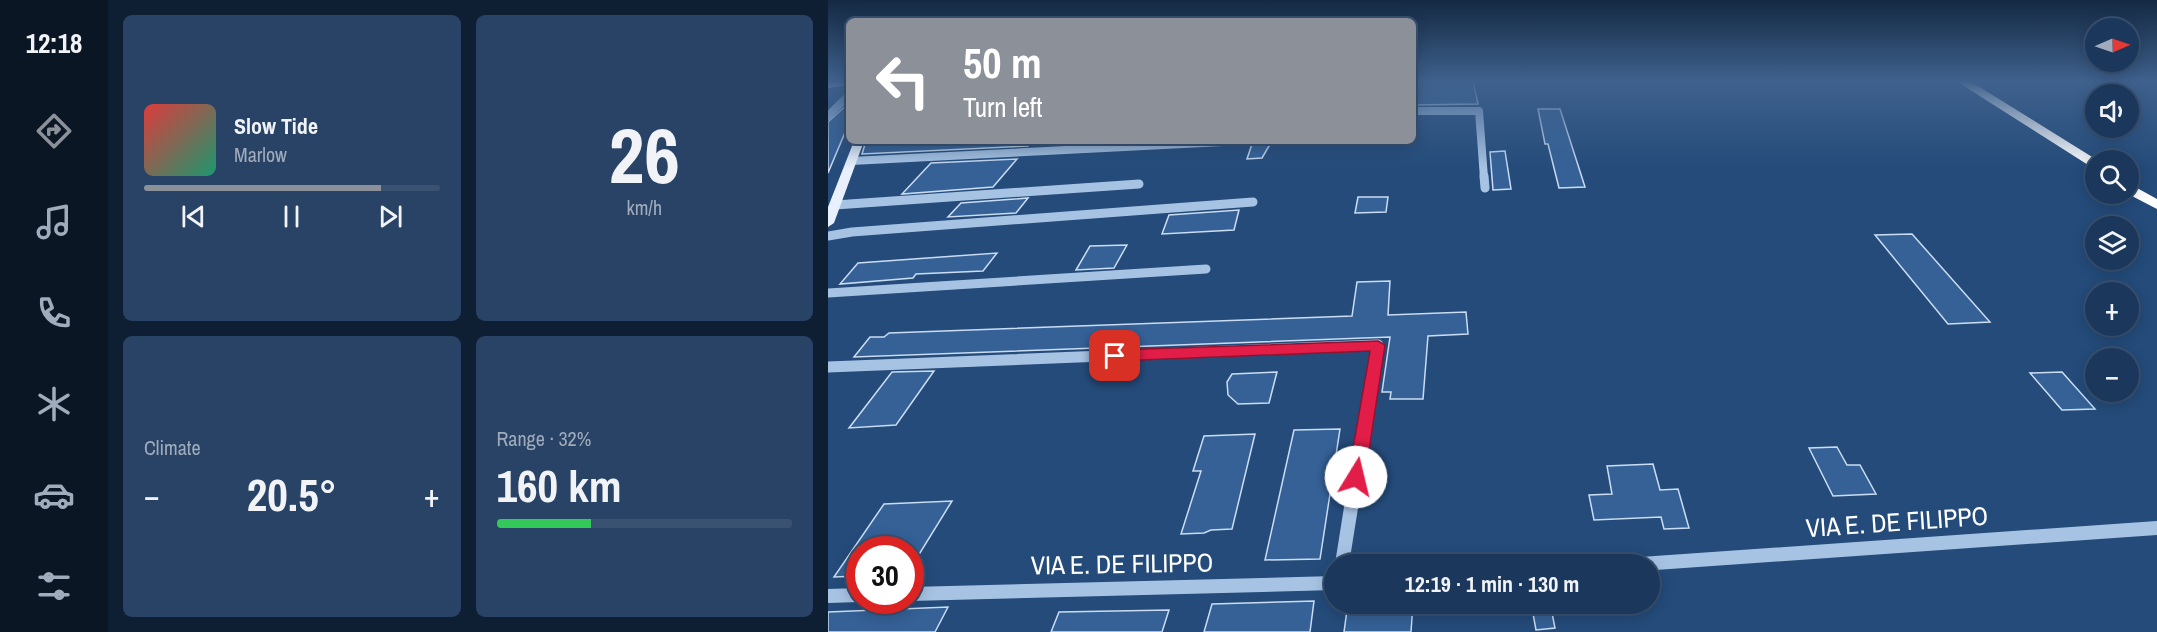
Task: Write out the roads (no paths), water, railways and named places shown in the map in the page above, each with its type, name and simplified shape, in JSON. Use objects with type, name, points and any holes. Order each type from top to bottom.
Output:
[{"type":"highway","points":[[2008,110],[2085,159]]},
{"type":"highway","points":[[2025,110],[2089,150]]},
{"type":"highway","points":[[2139,182],[2157,193]]},
{"type":"highway","points":[[2139,194],[2157,205]]},
{"type":"main road","points":[[828,223],[858,144]]},
{"type":"street","points":[[1416,111],[1479,111],[1485,188]]},
{"type":"street","points":[[852,161],[1184,144]]},
{"type":"street","points":[[835,206],[1139,184]]},
{"type":"street","points":[[828,236],[852,232],[1253,202]]},
{"type":"street","points":[[828,293],[1206,268]]},
{"type":"street","points":[[828,367],[1378,345],[1344,554]]},
{"type":"street","name":"VIA E. DE FILIPPO","points":[[1660,563],[2157,528]]},
{"type":"street","name":"VIA E. DE FILIPPO","points":[[924,594],[1324,583]]},
{"type":"street","points":[[828,596],[846,595]]}]
